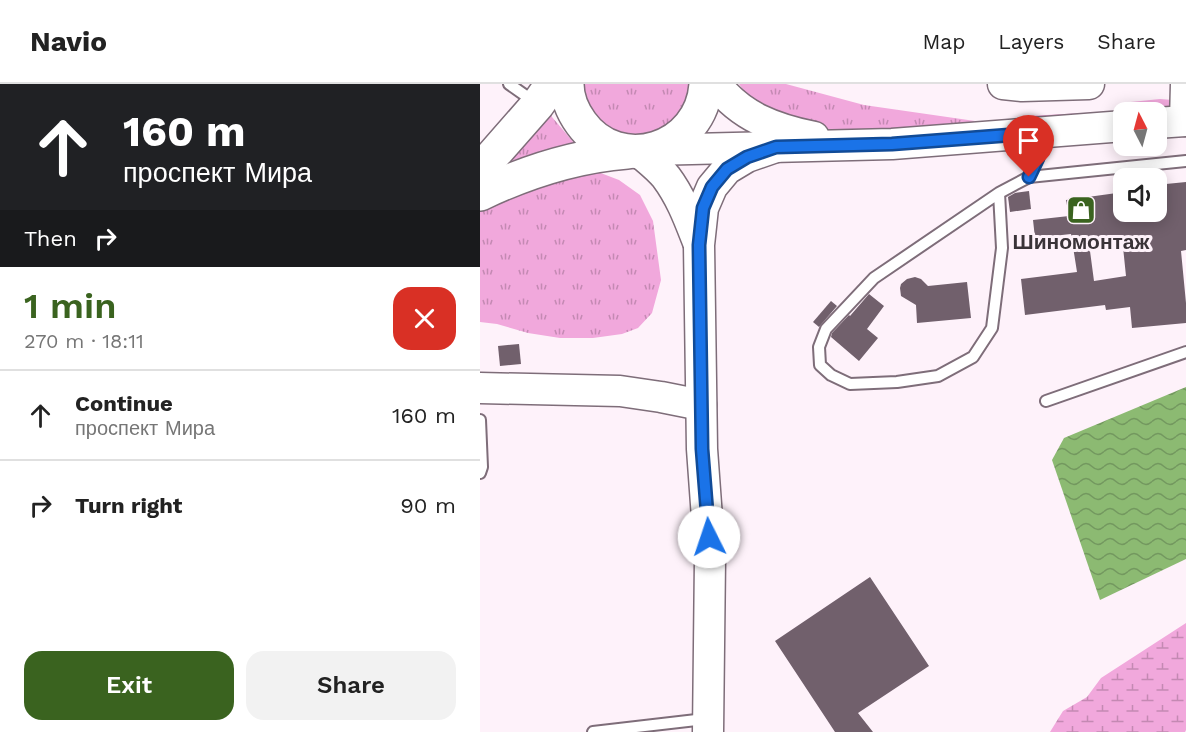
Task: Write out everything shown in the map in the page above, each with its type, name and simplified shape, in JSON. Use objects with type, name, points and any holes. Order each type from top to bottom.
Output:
[{"type":"main road","points":[[567,84],[576,117],[596,139],[610,146],[638,151],[661,147],[675,140],[687,130],[701,108],[706,94],[706,84]]},
{"type":"main road","points":[[716,84],[731,102],[771,125],[799,134],[827,139],[892,144]]},
{"type":"main road","points":[[1003,84],[1022,86],[1089,84]]},
{"type":"main road","points":[[1167,122],[1186,121],[1186,84]]},
{"type":"main road","points":[[480,170],[545,94]]},
{"type":"main road","points":[[480,194],[528,174],[611,153],[892,144],[1113,127]]},
{"type":"main road","points":[[708,725],[710,559],[702,449],[699,245],[703,208],[712,187],[727,169],[747,157],[776,147]]},
{"type":"main road","points":[[638,151],[665,175],[683,205],[699,245]]},
{"type":"main road","points":[[480,388],[620,391],[701,405]]},
{"type":"lane","points":[[509,84],[545,94]]},
{"type":"lane","points":[[1186,121],[1186,127]]},
{"type":"lane","points":[[1029,177],[1038,158],[1036,133]]},
{"type":"lane","points":[[999,194],[1002,248],[992,328],[973,357],[938,376],[897,382],[850,384],[831,375],[820,365],[819,347],[826,329],[874,278],[999,194],[1029,177],[1186,161]]},
{"type":"lane","points":[[1046,400],[1186,352]]},
{"type":"lane","points":[[480,420],[482,467],[480,473]]},
{"type":"lane","points":[[593,732],[708,725]]},
{"type":"green space","points":[[579,84],[693,84],[693,92],[670,130],[641,140],[614,136],[593,122]]},
{"type":"green space","points":[[739,84],[786,84],[864,105],[975,121],[955,133],[823,133],[750,99]]},
{"type":"green space","points":[[1173,100],[1175,107],[1167,109],[1167,102],[1131,102]]},
{"type":"green space","points":[[548,102],[552,117],[581,151],[491,174]]},
{"type":"green space","points":[[1113,111],[1113,113],[1028,125],[1027,116]]},
{"type":"green space","points":[[598,172],[619,180],[640,195],[653,221],[661,280],[652,313],[638,328],[622,334],[593,338],[560,338],[480,322],[480,204],[523,184]]},
{"type":"green space","points":[[1186,623],[1185,732],[1050,732],[1063,711],[1087,697],[1101,678]]},
{"type":"water","points":[[1186,387],[1186,559],[1100,600],[1052,460],[1064,438]]},
{"type":"building","points":[[1186,182],[1186,250],[1181,251],[1186,323],[1132,328],[1130,307],[1106,310],[1105,305],[1025,315],[1021,279],[1077,272],[1071,234],[1035,238],[1033,220],[1069,216],[1066,200],[1113,194],[1113,222],[1167,222],[1167,184]],"holes":[[[1123,247],[1126,276],[1094,281],[1090,251]]]},
{"type":"building","points":[[1029,191],[1031,209],[1010,212],[1008,197],[1015,193]]},
{"type":"building","points":[[915,277],[928,286],[967,282],[971,318],[917,323],[916,305],[901,296],[900,288],[907,279]]},
{"type":"building","points":[[869,294],[884,306],[867,329],[878,338],[859,361],[831,337],[832,333]]},
{"type":"building","points":[[831,301],[837,306],[819,327],[813,322]]},
{"type":"building","points":[[519,344],[521,364],[500,366],[498,346]]},
{"type":"building","points":[[870,577],[929,666],[858,713],[873,732],[835,732],[775,641]]},
{"type":"place","name":"Шиномонтаж","points":[[1081,210]]},
{"type":"route","points":[[709,537],[702,449],[699,245],[703,208],[712,187],[727,169],[747,157],[776,147],[892,144],[1036,133],[1038,158],[1029,177]]}]
